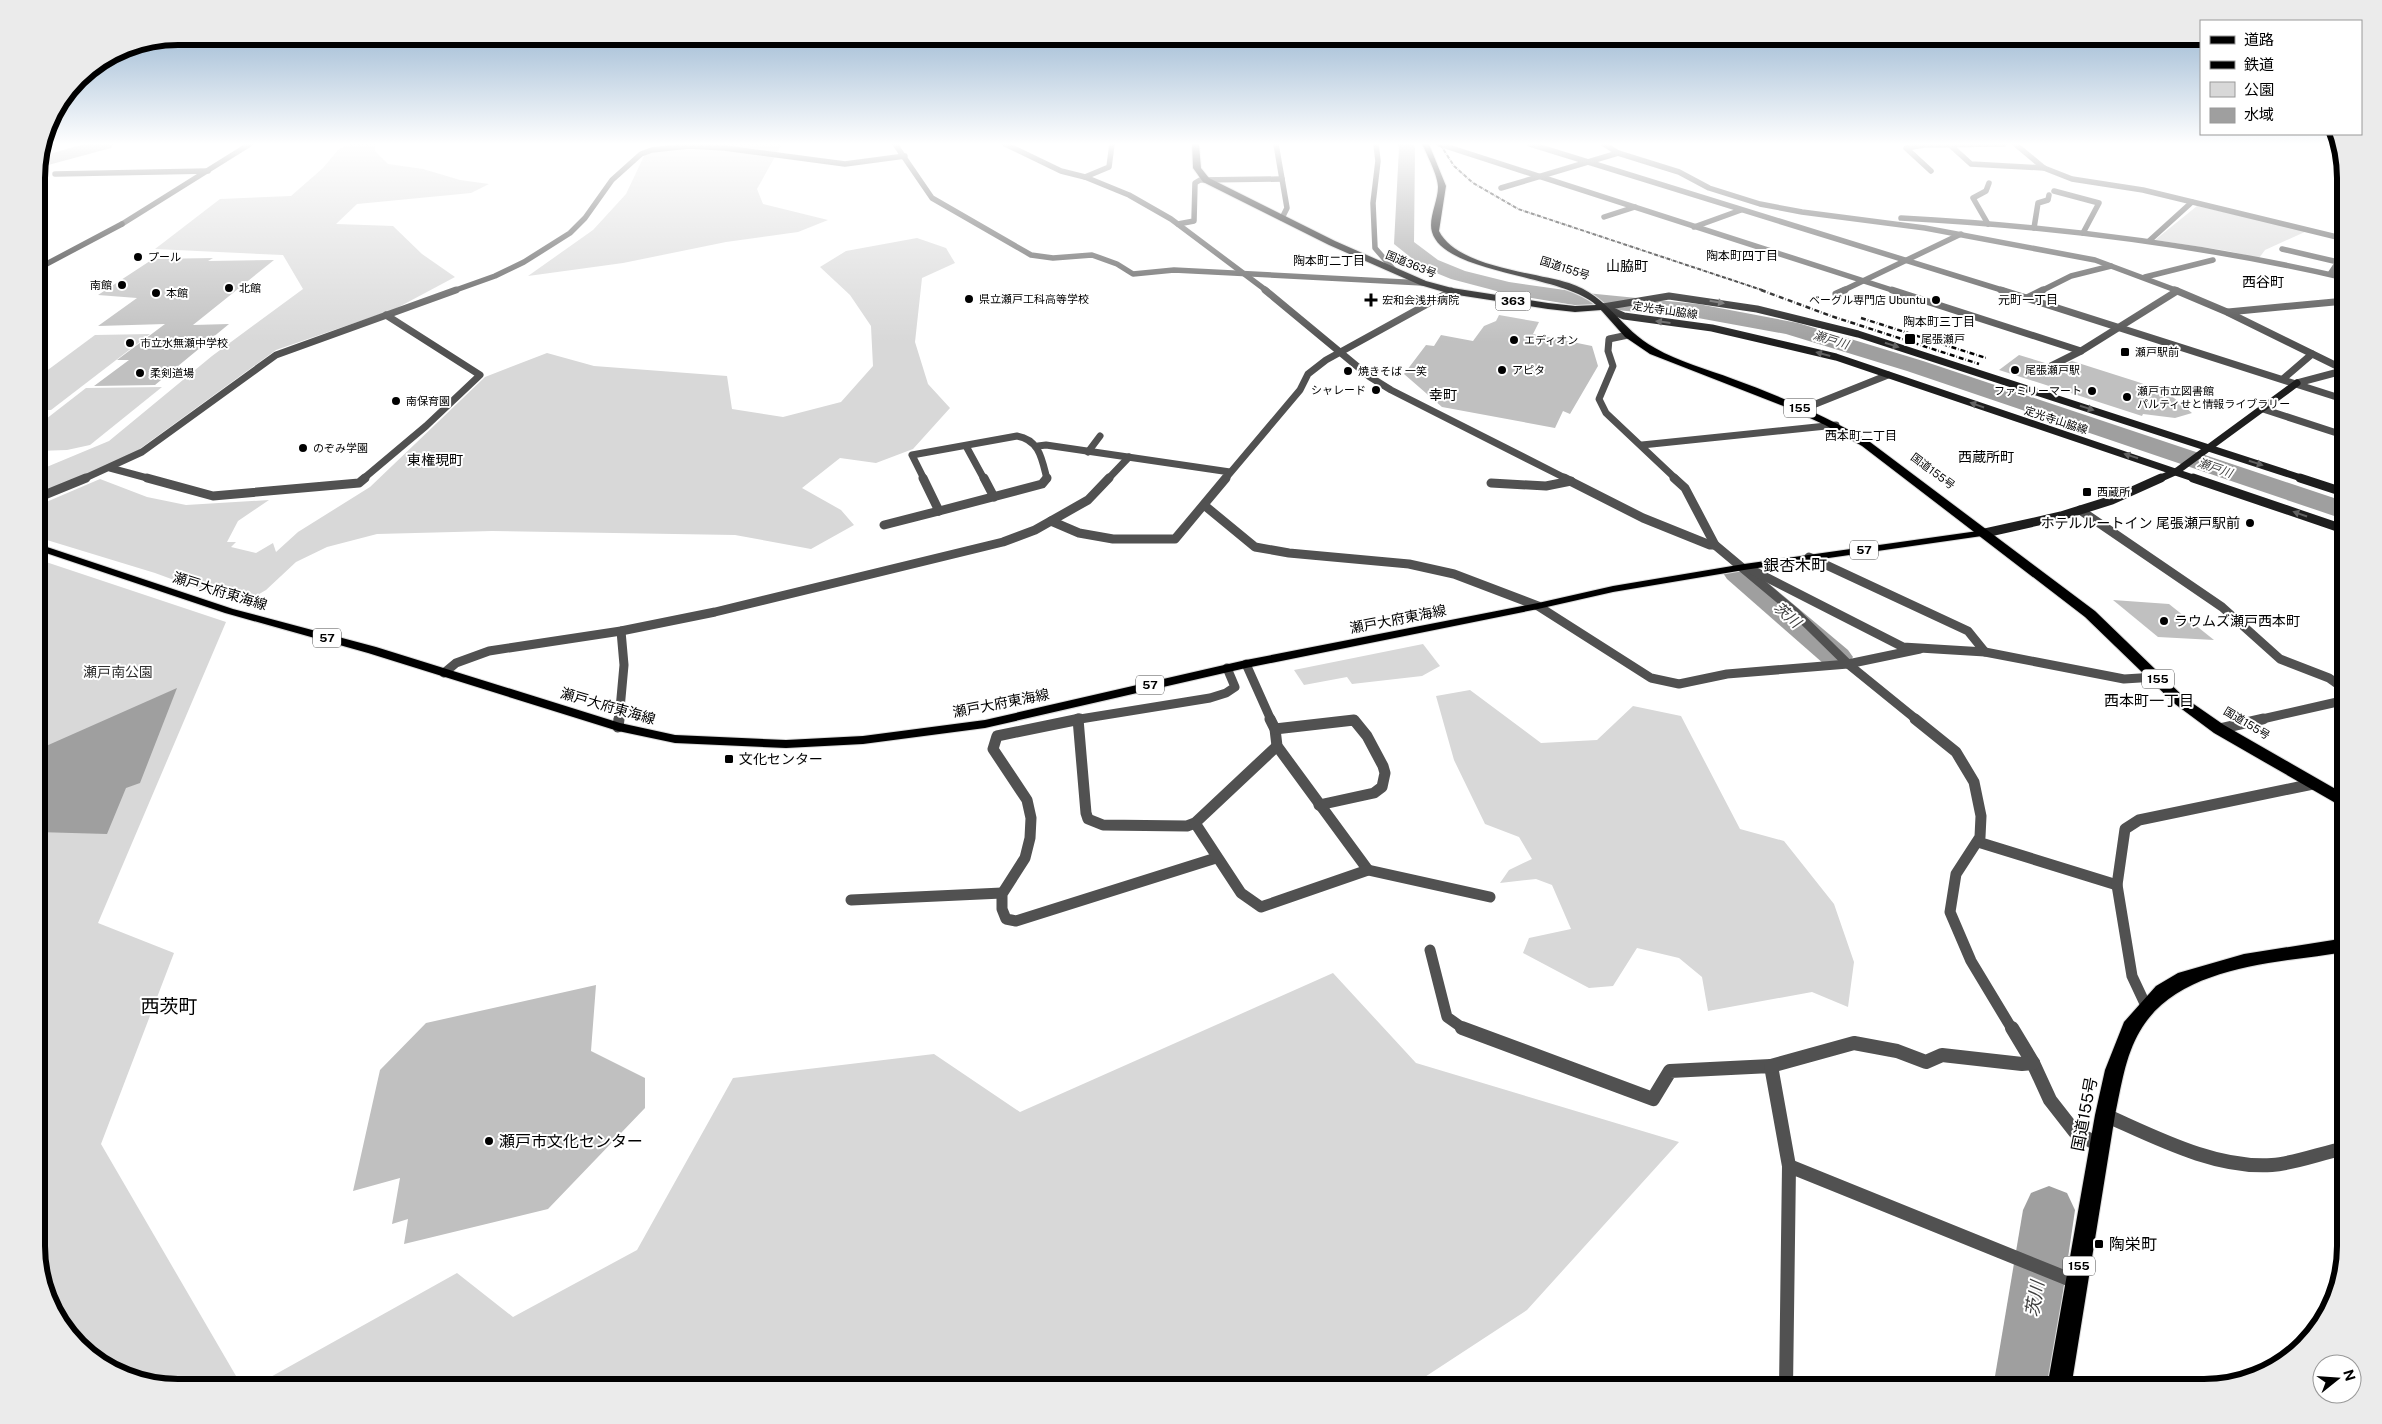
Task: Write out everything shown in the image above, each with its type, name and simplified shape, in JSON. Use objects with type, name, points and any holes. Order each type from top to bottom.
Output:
[{"type":"highway","name":"国道363号","points":[[1267,210],[1423,283],[1450,292],[1566,308],[1603,306]]},
{"type":"highway","name":"国道155号","points":[[1438,210],[1435,231],[1440,242],[1458,254],[1572,288],[1591,296],[1603,306],[1628,335],[1656,353],[1803,409],[1836,425],[1866,444],[2090,614],[2180,701],[2220,729],[2337,798]]},
{"type":"highway","name":"国道155号","points":[[2060,1379],[2105,1115],[2115,1070],[2131,1028],[2163,991],[2185,978],[2244,961],[2337,947]]},
{"type":"main road","points":[[45,264],[122,224]]},
{"type":"main road","name":"定光寺山脇線","points":[[1603,306],[1669,296],[1757,309],[1858,334],[2207,451],[2337,490]]},
{"type":"main road","name":"定光寺山脇線","points":[[1603,306],[1624,316],[1712,328],[1796,346],[2180,470],[2337,527]]},
{"type":"main road","points":[[1985,534],[2080,510],[2128,494],[2180,470],[2297,383]]},
{"type":"main road","name":"瀬戸大府東海線","points":[[45,550],[229,611],[444,673],[618,727],[674,740],[786,744],[863,740],[985,724],[1227,668],[1538,606],[1613,589],[1744,566],[1985,534]]},
{"type":"street","points":[[122,224],[144,210]]},
{"type":"street","points":[[45,494],[110,468],[142,452],[276,355],[495,276],[556,244],[585,218],[590,210]]},
{"type":"street","points":[[954,210],[1031,255],[1053,258],[1092,255],[1136,275],[1174,270],[1423,283]]},
{"type":"street","points":[[1155,210],[1178,224],[1246,274],[1370,377],[1391,390],[1643,518],[1710,545],[1715,545]]},
{"type":"street","points":[[1178,224],[1194,221],[1194,210]]},
{"type":"street","points":[[1282,218],[1286,210]]},
{"type":"street","points":[[1373,210],[1375,248],[1394,270]]},
{"type":"street","points":[[1604,218],[1625,210]]},
{"type":"street","points":[[1645,210],[1861,282],[2081,351]]},
{"type":"street","points":[[1694,227],[1740,210]]},
{"type":"street","points":[[1742,210],[1906,260],[2337,397]]},
{"type":"street","points":[[1796,210],[1961,234],[2073,255],[2145,277],[2227,312],[2337,366]]},
{"type":"street","points":[[1821,210],[1883,218],[2034,228],[2149,241],[2236,254],[2337,276]]},
{"type":"street","points":[[1980,210],[1988,224]]},
{"type":"street","points":[[2034,228],[2037,210]]},
{"type":"street","points":[[2082,233],[2090,221],[2093,210]]},
{"type":"street","points":[[2149,241],[2185,210]]},
{"type":"street","points":[[2227,210],[2337,237]]},
{"type":"street","points":[[1836,294],[1961,234]]},
{"type":"street","points":[[2282,249],[2337,262]]},
{"type":"street","points":[[2145,277],[2213,260]]},
{"type":"street","points":[[2330,274],[2337,264]]},
{"type":"street","points":[[2027,298],[2071,276],[2111,266]]},
{"type":"street","points":[[2043,370],[2081,351],[2177,291]]},
{"type":"street","points":[[1052,521],[1079,533],[1096,537],[1113,539],[1174,539],[1300,390],[1308,374],[1340,352],[1450,292]]},
{"type":"street","points":[[2227,312],[2337,302]]},
{"type":"street","points":[[110,468],[213,496],[359,483],[426,426],[480,375],[386,315]]},
{"type":"street","points":[[1628,335],[1610,339],[1608,350],[1613,366],[1599,399],[1606,413],[1642,445],[1685,488],[1715,545],[1744,566],[1848,664],[1956,752],[1974,782],[1981,816],[1980,837],[1956,874],[1950,912],[1971,961],[2033,1063],[2050,1100],[2075,1132],[2099,1145]]},
{"type":"street","points":[[2283,379],[2312,354]]},
{"type":"street","points":[[2297,383],[2337,372]]},
{"type":"street","points":[[1803,409],[1888,375]]},
{"type":"street","points":[[2263,408],[2337,433]]},
{"type":"street","points":[[1642,445],[1836,425]]},
{"type":"street","points":[[884,525],[939,511],[994,497],[1046,482],[1038,446],[1030,439],[1017,436],[912,455],[939,511]]},
{"type":"street","points":[[1088,452],[1100,436]]},
{"type":"street","points":[[1038,446],[1046,445],[1230,472]]},
{"type":"street","points":[[966,446],[994,497]]},
{"type":"street","points":[[444,673],[456,663],[489,651],[621,631],[715,612],[1003,542],[1052,521],[1088,500],[1129,458]]},
{"type":"street","points":[[1491,483],[1546,486],[1571,481]]},
{"type":"street","points":[[1204,505],[1255,547],[1289,554],[1409,564],[1454,574],[1538,606],[1651,678],[1678,684],[1726,674],[1848,664],[1920,649]]},
{"type":"street","points":[[2080,510],[2222,607],[2280,659],[2329,678],[2337,684]]},
{"type":"street","points":[[1809,558],[1968,631],[1985,652]]},
{"type":"street","points":[[1744,566],[1903,647],[1985,652],[2124,679],[2156,677]]},
{"type":"street","points":[[618,727],[624,665],[621,631]]},
{"type":"street","points":[[1246,664],[1275,729],[1277,746],[1368,870]]},
{"type":"street","points":[[1216,858],[1016,921],[1006,919],[1000,909],[1002,892],[1024,860],[1032,833],[1029,804],[993,749],[996,736],[1078,719],[1226,694],[1235,687],[1227,668]]},
{"type":"street","points":[[2220,729],[2337,704]]},
{"type":"street","points":[[1078,719],[1088,819],[1103,825],[1187,826],[1195,823],[1277,746]]},
{"type":"street","points":[[1275,729],[1354,720],[1359,724],[1374,747],[1385,771],[1382,787],[1374,793],[1319,805]]},
{"type":"street","points":[[2147,1008],[2132,976],[2117,885],[2125,829],[2139,820],[2313,784]]},
{"type":"street","points":[[1195,823],[1216,858],[1241,893],[1261,907],[1368,870],[1490,897]]},
{"type":"street","points":[[1978,842],[2117,885]]},
{"type":"street","points":[[850,900],[1002,892]]},
{"type":"street","points":[[1430,950],[1447,1017],[1465,1030],[1653,1099],[1670,1071],[1771,1066],[1854,1043],[1897,1051],[1926,1062],[1942,1055],[2022,1064],[2033,1063]]},
{"type":"street","points":[[1771,1066],[1788,1166],[1786,1379]]},
{"type":"street","points":[[2105,1115],[2163,1140],[2206,1155],[2240,1163],[2270,1166],[2337,1150]]},
{"type":"street","points":[[1788,1166],[2076,1282]]},
{"type":"green space","points":[[205,210],[350,210],[336,224],[393,226],[422,254],[455,277],[395,309],[276,350],[123,461],[45,493],[45,468],[109,441],[212,356],[303,289],[283,255],[155,249]]},
{"type":"green space","points":[[611,210],[789,210],[828,220],[798,232],[726,242],[623,263],[528,276],[593,230]]},
{"type":"green space","points":[[2191,210],[2217,210],[2307,231],[2265,250],[2259,258],[2228,251],[2155,240]]},
{"type":"green space","points":[[917,238],[946,248],[955,263],[922,278],[915,342],[928,384],[950,408],[913,449],[876,463],[840,458],[802,488],[841,510],[854,525],[811,549],[735,535],[492,531],[377,534],[327,547],[296,562],[266,590],[244,603],[226,599],[155,573],[45,539],[45,503],[100,479],[147,497],[186,505],[269,500],[238,521],[227,542],[236,542],[231,547],[256,553],[273,543],[276,552],[298,532],[370,487],[485,377],[547,353],[594,366],[727,376],[732,409],[783,417],[841,402],[873,366],[871,326],[850,295],[820,267],[846,251]]},
{"type":"green space","points":[[150,334],[51,410],[45,410],[45,372],[95,335]]},
{"type":"green space","points":[[162,387],[90,445],[67,450],[45,451],[45,420],[86,388]]},
{"type":"green space","name":"瀬戸南公園","points":[[45,562],[226,622],[98,923],[174,953],[101,1144],[238,1379],[161,1378],[127,1369],[112,1361],[84,1340],[67,1320],[52,1288],[48,1272],[45,1254]]},
{"type":"green space","points":[[1423,644],[1440,666],[1422,676],[1352,684],[1347,677],[1304,685],[1294,670]]},
{"type":"green space","points":[[1470,690],[1541,743],[1597,740],[1633,706],[1681,716],[1740,829],[1784,841],[1834,904],[1854,962],[1848,1007],[1812,992],[1708,1011],[1702,977],[1679,958],[1637,948],[1613,986],[1589,988],[1523,953],[1529,938],[1571,929],[1552,885],[1536,879],[1500,883],[1509,870],[1532,859],[1519,837],[1485,824],[1454,760],[1436,696]]},
{"type":"green space","points":[[1333,973],[1416,1063],[1679,1142],[1527,1310],[1422,1379],[267,1379],[457,1273],[513,1317],[637,1250],[733,1078],[934,1054],[1020,1112]]},
{"type":"water","points":[[177,688],[140,783],[126,788],[107,834],[45,832],[45,746]]},
{"type":"building","points":[[213,258],[208,261],[274,260],[193,325],[229,324],[155,385],[94,386],[129,360],[117,360],[165,324],[98,326],[137,298],[98,295],[153,259]]},
{"type":"building","name":"アピタ","points":[[1499,315],[1539,322],[1533,334],[1592,346],[1598,366],[1570,414],[1563,411],[1555,428],[1442,407],[1404,374],[1426,345],[1434,346],[1441,335],[1473,341],[1484,326],[1496,321]]},
{"type":"building","points":[[2019,355],[2045,363],[2038,369],[2042,375],[2072,361],[2138,382],[2168,393],[2192,413],[2175,418],[2143,414],[2142,416],[1999,370]]},
{"type":"building","name":"ラウムズ瀬戸西本町","points":[[2113,600],[2169,604],[2214,640],[2158,637]]},
{"type":"building","name":"瀬戸市文化センター","points":[[596,985],[591,1051],[645,1078],[645,1108],[548,1209],[404,1244],[408,1219],[392,1224],[400,1178],[353,1191],[380,1070],[426,1023]]},
{"type":"waterway","name":"瀬戸川","points":[[1405,210],[1404,244],[1431,264],[1458,275],[1508,288],[1586,300],[1698,311],[1790,328],[1915,366],[2337,509]]},
{"type":"waterway","name":"茨川","points":[[1738,573],[1836,657]]},
{"type":"waterway","name":"茨川","points":[[2022,1379],[2049,1210]]},
{"type":"railway","points":[[1522,210],[1765,291]]},
{"type":"railway","points":[[1761,290],[1831,316],[1979,364]]},
{"type":"railway","points":[[1861,318],[1986,358]]},
{"type":"place","name":"プール","points":[[138,257]]},
{"type":"place","name":"南館","points":[[122,285]]},
{"type":"place","name":"北館","points":[[229,288]]},
{"type":"place","name":"本館","points":[[156,293]]},
{"type":"place","name":"県立瀬戸工科高等学校","points":[[969,299]]},
{"type":"place","name":"宏和会浅井病院","points":[[1371,300]]},
{"type":"place","name":"ベーグル専門店 Ubuntu","points":[[1936,300]]},
{"type":"place","name":"尾張瀬戸","points":[[1910,339]]},
{"type":"place","name":"エディオン","points":[[1514,340]]},
{"type":"place","name":"市立水無瀬中学校","points":[[130,343]]},
{"type":"place","name":"瀬戸駅前","points":[[2125,352]]},
{"type":"place","name":"アピタ","points":[[1502,370]]},
{"type":"place","name":"尾張瀬戸駅","points":[[2015,370]]},
{"type":"place","name":"焼きそば 一笑","points":[[1348,371]]},
{"type":"place","name":"柔剣道場","points":[[140,373]]},
{"type":"place","name":"シャレード","points":[[1376,390]]},
{"type":"place","name":"ファミリーマート","points":[[2092,391]]},
{"type":"place","name":"瀬戸市立図書館 パルティせと情報ライブラリー","points":[[2127,397]]},
{"type":"place","name":"南保育園","points":[[396,401]]},
{"type":"place","name":"のぞみ学園","points":[[303,448]]},
{"type":"place","name":"西蔵所","points":[[2087,492]]},
{"type":"place","name":"ホテルルートイン 尾張瀬戸駅前","points":[[2250,523]]},
{"type":"place","name":"ラウムズ瀬戸西本町","points":[[2164,621]]},
{"type":"place","name":"文化センター","points":[[729,759]]},
{"type":"place","name":"瀬戸市文化センター","points":[[489,1141]]},
{"type":"place","name":"陶栄町","points":[[2099,1244]]},
{"type":"district","name":"陶本町四丁目","points":[[1742,256]]},
{"type":"district","name":"陶本町二丁目","points":[[1329,261]]},
{"type":"district","name":"山脇町","points":[[1627,266]]},
{"type":"district","name":"西谷町","points":[[2263,282]]},
{"type":"district","name":"元町一丁目","points":[[2028,300]]},
{"type":"district","name":"陶本町三丁目","points":[[1939,322]]},
{"type":"district","name":"幸町","points":[[1443,395]]},
{"type":"district","name":"西本町二丁目","points":[[1861,436]]},
{"type":"district","name":"西蔵所町","points":[[1986,457]]},
{"type":"district","name":"東権現町","points":[[435,460]]},
{"type":"district","name":"銀杏木町","points":[[1795,565]]},
{"type":"district","name":"西本町一丁目","points":[[2149,701]]},
{"type":"district","name":"西茨町","points":[[169,1006]]}]
